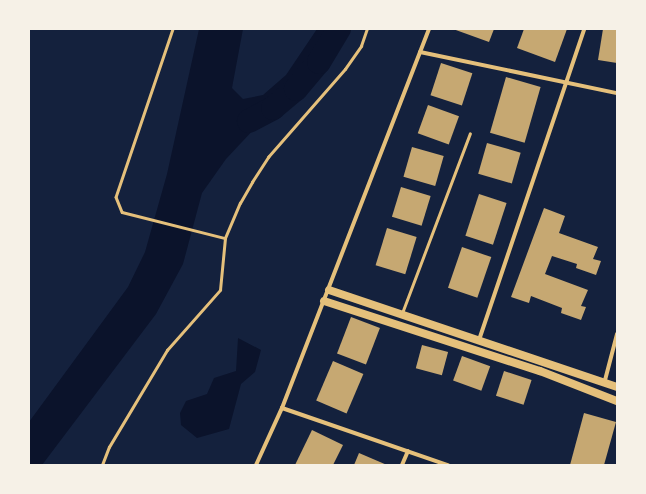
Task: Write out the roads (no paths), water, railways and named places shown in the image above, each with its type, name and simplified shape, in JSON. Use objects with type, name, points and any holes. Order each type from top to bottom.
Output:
[{"type":"main road","points":[[329,290],[479,340],[604,384],[617,387]]},
{"type":"main road","points":[[324,301],[540,371],[617,401]]},
{"type":"street","points":[[256,465],[282,408],[329,290],[429,29]]},
{"type":"street","points":[[479,340],[584,29]]},
{"type":"street","points":[[420,52],[617,93]]},
{"type":"street","points":[[604,384],[617,334]]},
{"type":"street","points":[[282,408],[448,465]]},
{"type":"street","points":[[402,465],[408,451]]},
{"type":"lane","points":[[402,315],[470,133]]},
{"type":"water","points":[[199,29],[243,29],[232,88],[243,99],[263,95],[286,75],[317,29],[333,29],[315,64],[226,159],[202,193],[183,264],[156,314],[42,465],[29,465],[29,422],[128,287],[145,252],[167,174]]},
{"type":"water","points":[[238,338],[261,350],[255,372],[241,384],[229,429],[197,438],[181,425],[180,413],[186,401],[207,394],[214,378],[236,371]]},
{"type":"waterway","points":[[249,121],[273,108],[296,89],[319,62],[339,29]]}]
